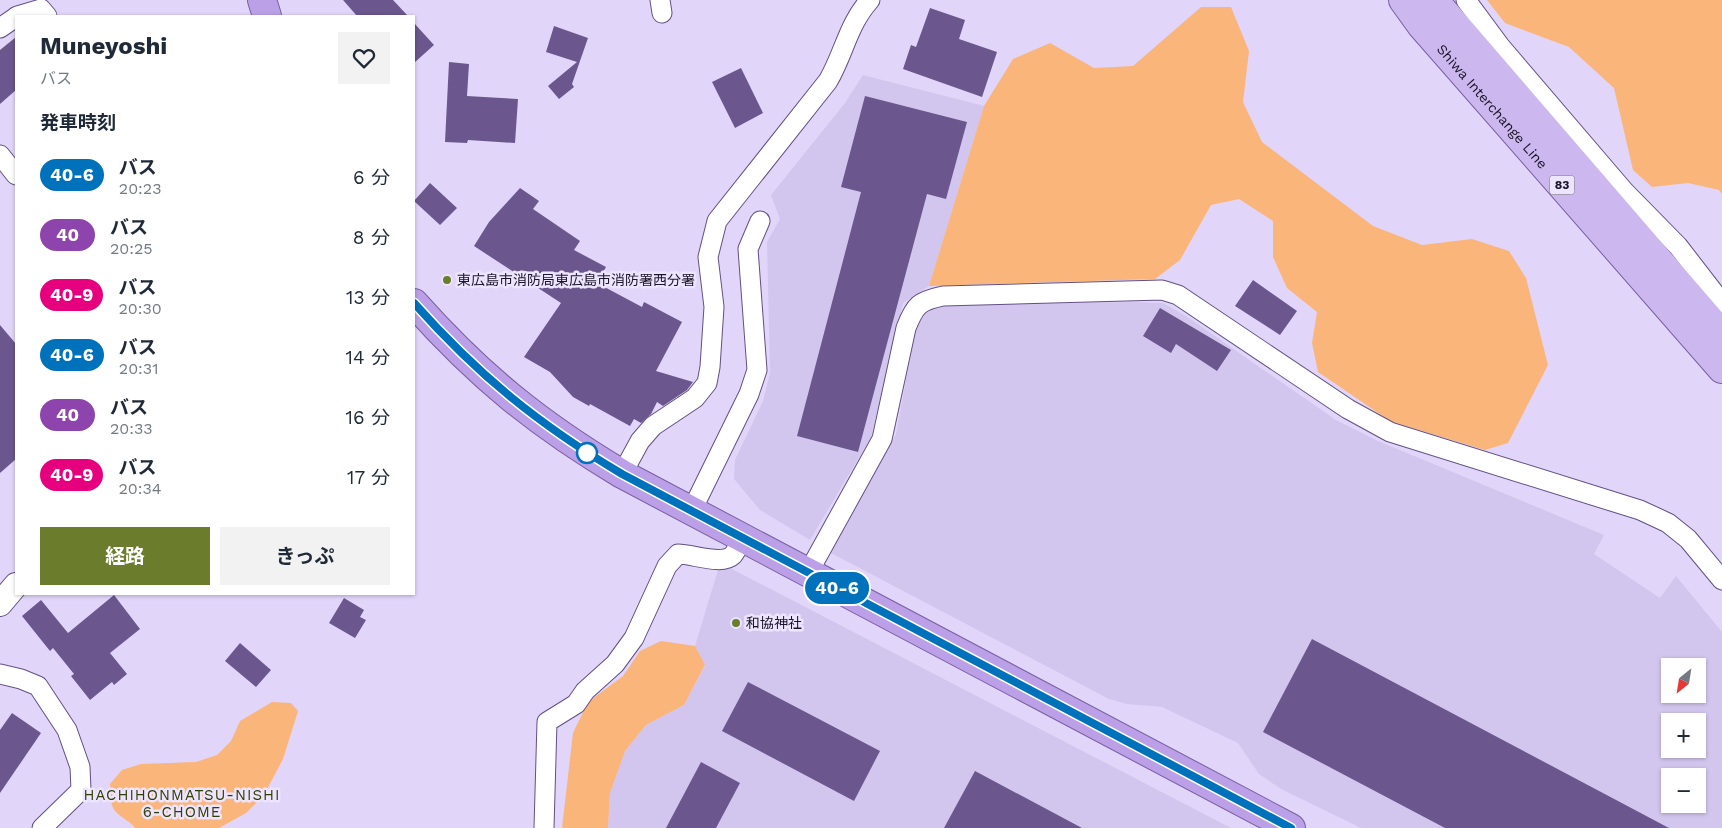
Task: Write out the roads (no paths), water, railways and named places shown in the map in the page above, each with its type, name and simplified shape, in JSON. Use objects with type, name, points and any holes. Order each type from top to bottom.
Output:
[{"type":"highway","points":[[262,0],[267,15]]},
{"type":"highway","points":[[415,304],[454,348],[492,383],[570,442],[622,474],[1291,828]]},
{"type":"main road","name":"Shiwa Interchange Line","points":[[1403,0],[1421,25],[1722,369]]},
{"type":"main road","name":"Shiwa Interchange Line","points":[[1434,0],[1446,17],[1722,334]]},
{"type":"street","points":[[622,474],[640,441],[654,426],[694,398],[707,383],[710,367],[714,307],[708,257],[717,221],[828,81],[840,61],[848,34],[859,12],[870,0]]},
{"type":"street","points":[[1466,0],[1500,46],[1624,191],[1678,246],[1722,303]]},
{"type":"street","points":[[23,15],[41,9],[46,15]]},
{"type":"street","points":[[0,28],[15,18]]},
{"type":"street","points":[[0,155],[15,173]]},
{"type":"street","points":[[692,510],[749,394],[757,370],[748,249],[760,221]]},
{"type":"street","points":[[808,572],[882,439],[906,328],[913,311],[924,300],[943,296],[1162,290],[1178,295],[1348,409],[1390,432],[1640,510],[1668,523],[1688,539],[1722,580]]},
{"type":"street","points":[[544,828],[547,722],[576,704],[585,691],[615,664],[634,638],[667,566],[678,554],[692,554],[718,561],[732,556],[743,537]]},
{"type":"street","points":[[0,604],[15,586]]},
{"type":"street","points":[[0,674],[21,679],[38,686],[67,730],[80,767],[81,790],[42,828]]},
{"type":"place","name":"東広島市消防局東広島市消防署西分署","points":[[447,280]]},
{"type":"place","name":"和協神社","points":[[736,623]]},
{"type":"district","name":"HACHIHONMATSU-NISHI 6-CHOME","points":[[182,804]]}]
